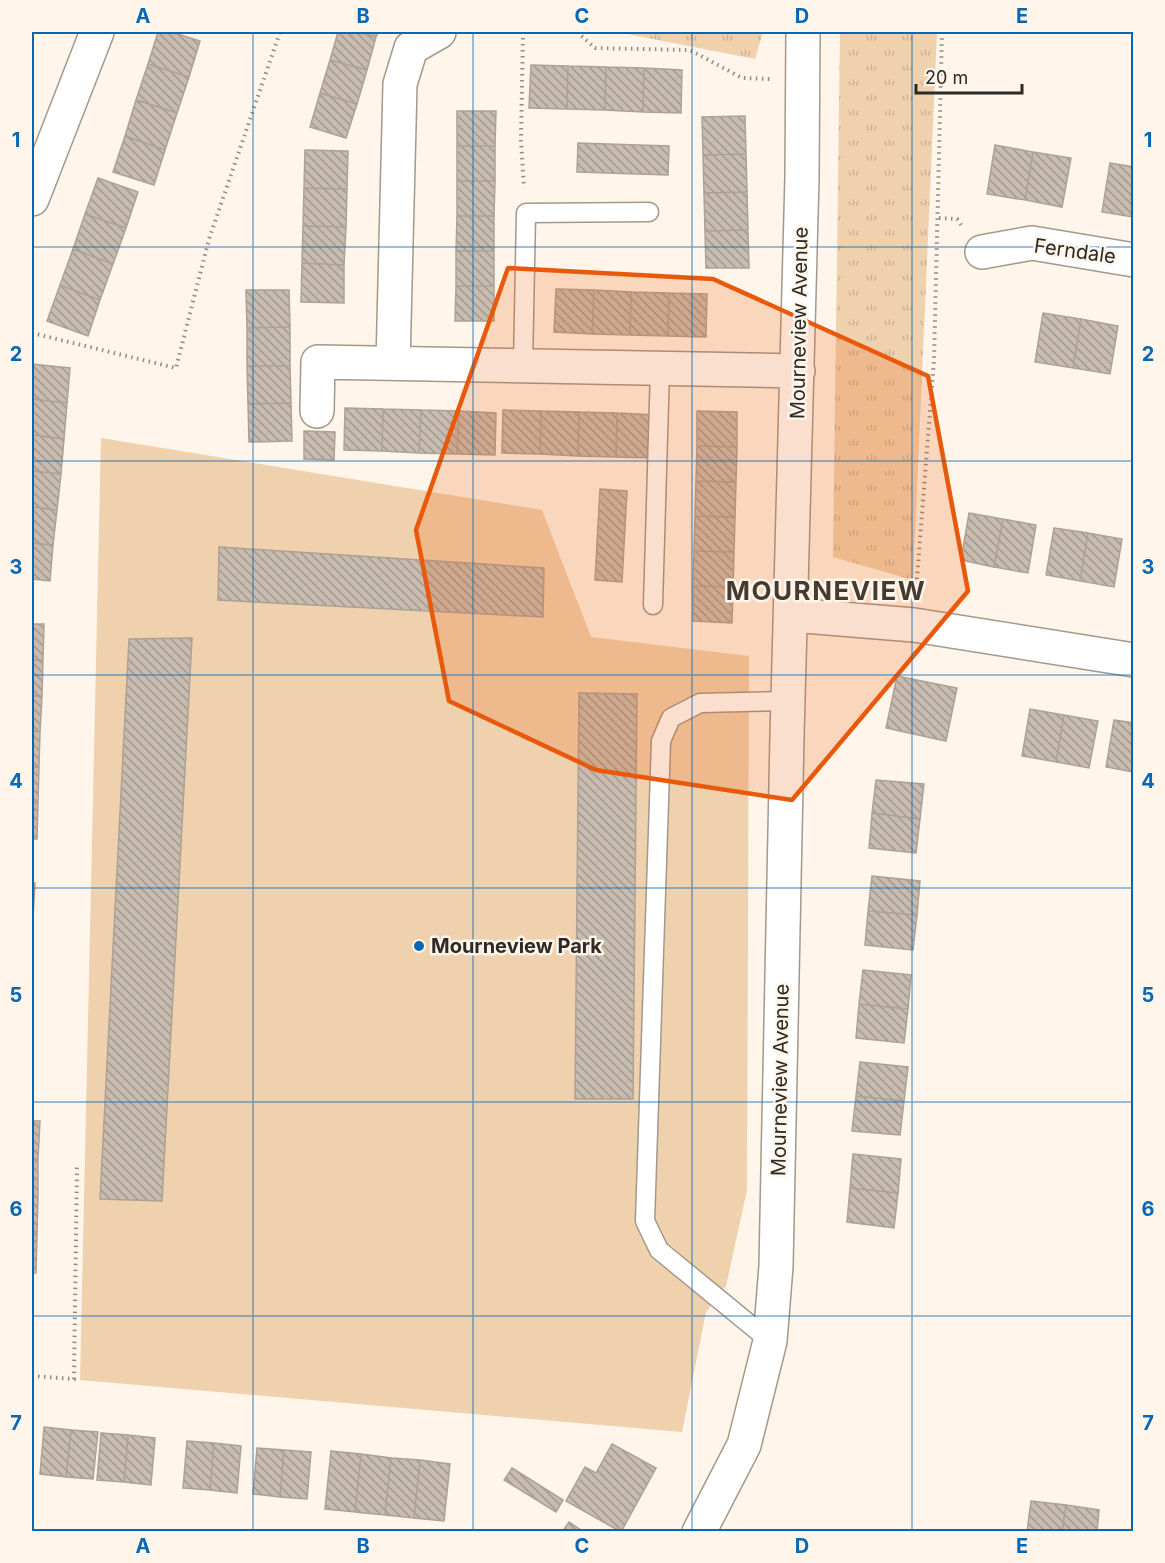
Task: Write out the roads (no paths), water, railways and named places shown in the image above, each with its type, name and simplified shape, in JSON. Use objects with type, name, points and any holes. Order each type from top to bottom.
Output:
[{"type":"street","points":[[32,199],[97,32]]},
{"type":"street","points":[[393,363],[400,84],[411,48],[439,32]]},
{"type":"street","name":"Mourneview Avenue","points":[[699,1532],[744,1445],[770,1341],[776,1266],[788,701],[798,371],[803,32]]},
{"type":"street","name":"Ferndale","points":[[982,252],[1032,243],[1134,260]]},
{"type":"street","points":[[317,411],[318,362],[798,371]]},
{"type":"street","points":[[792,615],[914,625],[1134,660]]},
{"type":"lane","points":[[523,366],[526,213],[649,212]]},
{"type":"lane","points":[[653,605],[660,369]]},
{"type":"lane","points":[[770,1341],[659,1250],[645,1221],[661,741],[671,718],[700,703],[788,701]]},
{"type":"place","name":"Mourneview Park","points":[[419,946]]},
{"type":"district","name":"MOURNEVIEW","points":[[826,590]]}]
